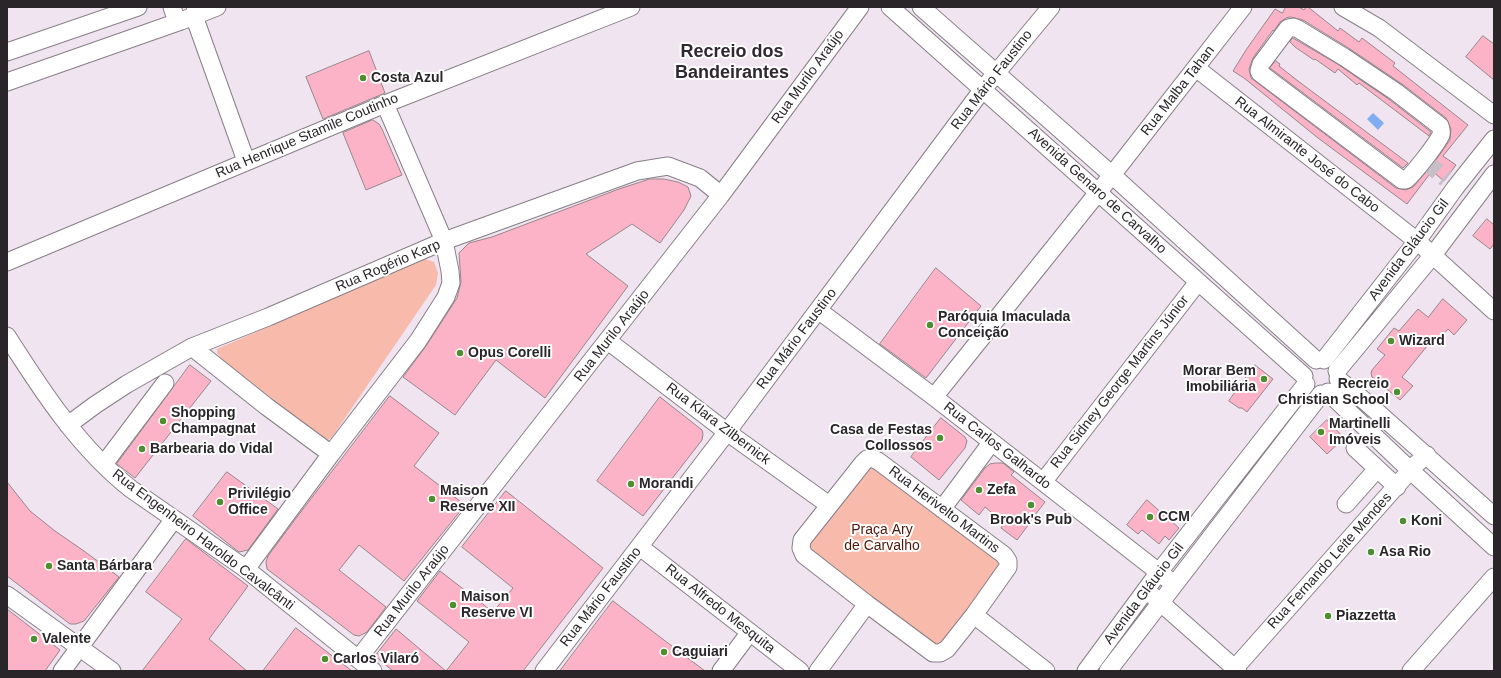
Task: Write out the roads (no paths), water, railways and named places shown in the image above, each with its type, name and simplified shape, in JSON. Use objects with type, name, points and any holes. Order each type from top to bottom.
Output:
[{"type":"street","points":[[7,52],[138,7]]},
{"type":"street","points":[[172,7],[175,16],[190,15]]},
{"type":"street","points":[[7,82],[190,15],[217,7]]},
{"type":"street","name":"Rua Henrique Stamile Coutinho","points":[[7,262],[385,104],[631,7]]},
{"type":"street","name":"Rua Murilo Araújo","points":[[358,659],[721,195],[860,7]]},
{"type":"street","name":"Avenida Genaro de Carvalho","points":[[890,7],[1098,192],[1305,380]]},
{"type":"street","name":"Avenida Genaro de Carvalho","points":[[921,7],[1320,360]]},
{"type":"street","name":"Rua Mário Faustino","points":[[544,671],[727,432],[983,89],[1051,7]]},
{"type":"street","name":"Rua Malba Tahan","points":[[934,397],[1112,175],[1243,7]]},
{"type":"street","points":[[1343,7],[1379,28],[1494,115]]},
{"type":"street","points":[[190,15],[246,161]]},
{"type":"street","points":[[1293,27],[1298,29],[1362,69],[1437,123],[1441,129],[1440,135],[1424,160],[1408,178],[1402,180],[1263,76],[1259,70],[1261,64],[1288,28],[1293,27]]},
{"type":"street","name":"Rua Almirante José do Cabo","points":[[1196,68],[1418,241],[1494,311]]},
{"type":"street","points":[[246,569],[331,454],[418,341],[446,297],[451,283],[444,242],[385,104]]},
{"type":"street","name":"Avenida Gláucio Gil","points":[[1320,360],[1418,241],[1451,184],[1494,139]]},
{"type":"street","name":"Rua Rogério Karp","points":[[68,425],[127,384],[192,347],[268,317],[444,242],[637,171],[668,166],[700,178],[721,195]]},
{"type":"street","name":"Avenida Gláucio Gil","points":[[1338,375],[1433,255],[1494,174]]},
{"type":"street","name":"Rua Sidney George Martins Júnior","points":[[1042,482],[1198,282]]},
{"type":"street","name":"Rua Carlos Galhardo","points":[[818,310],[934,397],[1174,584]]},
{"type":"street","name":"Rua Engenheiro Haroldo Cavalcânti","points":[[7,336],[68,425],[114,476],[246,569],[373,671]]},
{"type":"street","name":"Rua Klara Zilbernick","points":[[608,341],[727,432],[829,505]]},
{"type":"street","points":[[192,347],[266,406],[331,454]]},
{"type":"street","points":[[1494,516],[1338,375],[1332,363],[1320,360],[1310,364],[1306,369],[1305,380],[1312,391],[1324,393],[1494,546]]},
{"type":"street","points":[[1324,393],[1333,389],[1338,375]]},
{"type":"street","name":"Avenida Gláucio Gil","points":[[1086,671],[1159,572],[1305,380]]},
{"type":"street","points":[[104,464],[165,383]]},
{"type":"street","name":"Avenida Gláucio Gil","points":[[1108,671],[1174,584],[1324,393]]},
{"type":"street","points":[[942,509],[991,442]]},
{"type":"street","points":[[1355,448],[1397,487]]},
{"type":"street","name":"Rua Fernando Leite Mendes","points":[[1237,670],[1411,471],[1427,455]]},
{"type":"street","name":"Rua Herivelto Martins","points":[[871,458],[878,461],[942,509],[1004,555],[1008,561],[1008,567],[974,615],[947,649],[940,653],[933,653],[867,604],[804,555],[801,548],[802,540],[866,459],[871,458]]},
{"type":"street","points":[[1346,504],[1377,469]]},
{"type":"street","points":[[62,671],[174,519]]},
{"type":"street","name":"Rua Alfredo Mesquita","points":[[640,547],[800,671]]},
{"type":"street","points":[[1411,671],[1494,577]]},
{"type":"street","points":[[1146,590],[1237,670]]},
{"type":"street","points":[[7,595],[36,617],[80,646],[112,671]]},
{"type":"street","points":[[818,671],[867,604]]},
{"type":"street","points":[[974,615],[1046,671]]},
{"type":"street","points":[[721,671],[750,632]]},
{"type":"water","points":[[1373,113],[1384,123],[1378,130],[1367,119]]},
{"type":"tunnel","points":[[1425,161],[1446,179]]},
{"type":"place","name":"Costa Azul","points":[[363,78]]},
{"type":"place","name":"Paróquia Imaculada Conceição","points":[[930,325]]},
{"type":"place","name":"Wizard","points":[[1391,341]]},
{"type":"place","name":"Opus Corelli","points":[[460,353]]},
{"type":"place","name":"Morar Bem Imobiliária","points":[[1264,379]]},
{"type":"place","name":"Recreio Christian School","points":[[1397,392]]},
{"type":"place","name":"Shopping Champagnat","points":[[163,421]]},
{"type":"place","name":"Martinelli Imóveis","points":[[1321,432]]},
{"type":"place","name":"Casa de Festas Collossos","points":[[940,438]]},
{"type":"place","name":"Barbearia do Vidal","points":[[142,449]]},
{"type":"place","name":"Morandi","points":[[631,484]]},
{"type":"place","name":"Zefa","points":[[979,490]]},
{"type":"place","name":"Maison Reserve XII","points":[[432,499]]},
{"type":"place","name":"Privilégio Office","points":[[220,502]]},
{"type":"place","name":"Brook's Pub","points":[[1031,505]]},
{"type":"place","name":"CCM","points":[[1150,517]]},
{"type":"place","name":"Koni","points":[[1403,521]]},
{"type":"place","name":"Asa Rio","points":[[1371,552]]},
{"type":"place","name":"Santa Bárbara","points":[[49,566]]},
{"type":"place","name":"Maison Reserve VI","points":[[453,605]]},
{"type":"place","name":"Piazzetta","points":[[1328,616]]},
{"type":"place","name":"Valente","points":[[34,639]]},
{"type":"place","name":"Caguiari","points":[[664,652]]},
{"type":"place","name":"Carlos Vilaró","points":[[325,659]]},
{"type":"district","name":"Recreio dos Bandeirantes","points":[[732,62]]},
{"type":"park label","name":"Praça Ary de Carvalho","points":[[882,538]]}]
